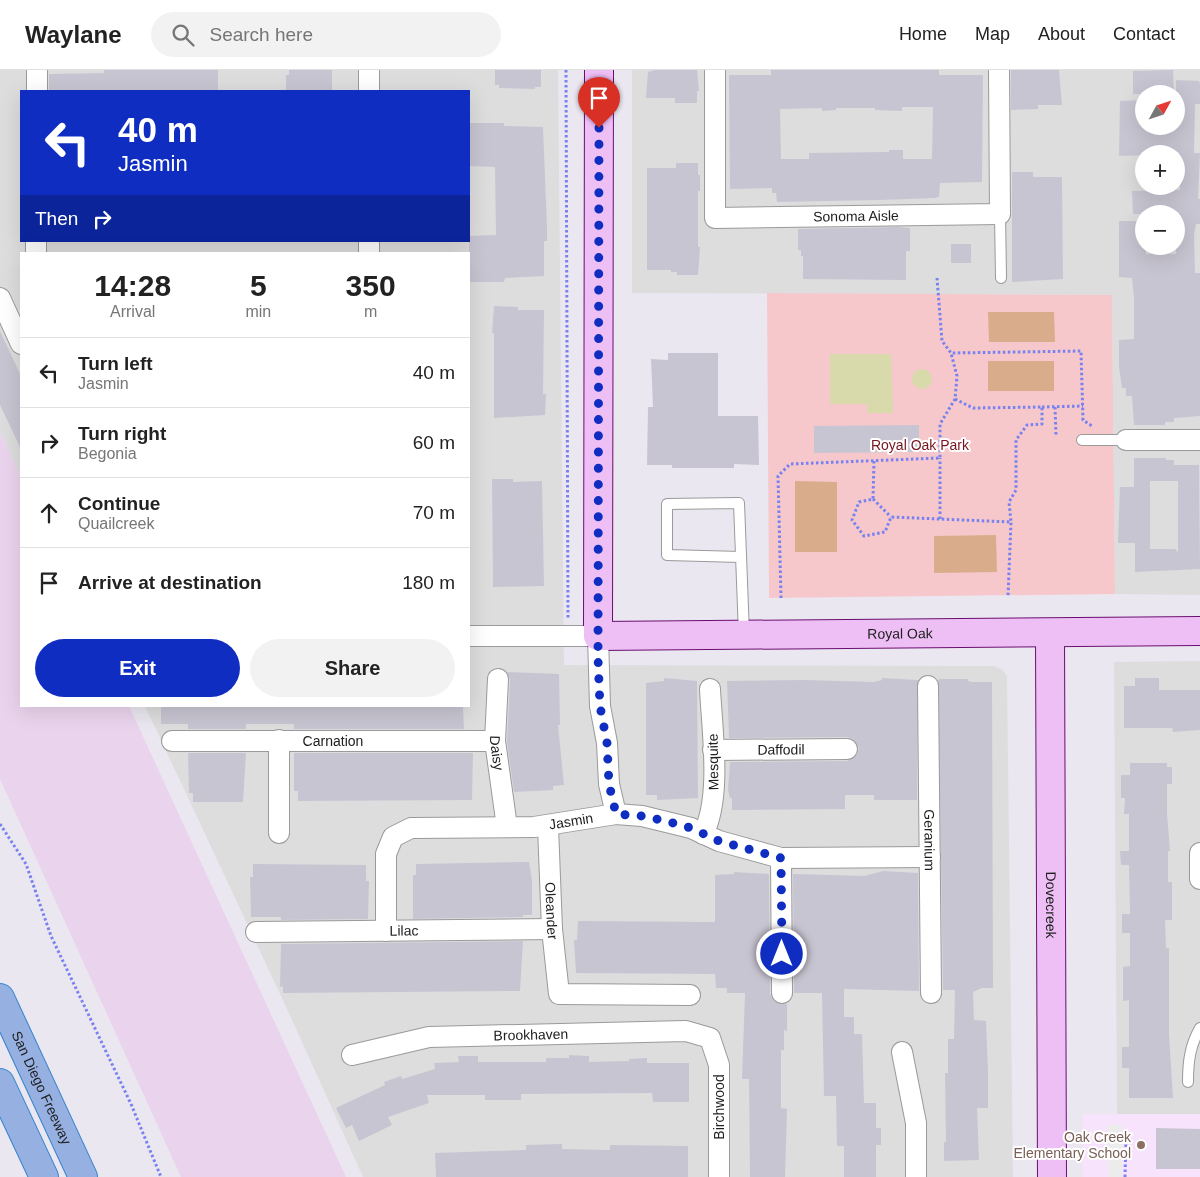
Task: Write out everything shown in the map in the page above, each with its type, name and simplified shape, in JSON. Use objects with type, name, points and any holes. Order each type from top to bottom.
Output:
[{"type":"highway","name":"San Diego Freeway","points":[[0,998],[83,1177]]},
{"type":"highway","points":[[0,1083],[44,1177]]},
{"type":"street","points":[[37,70],[37,90]]},
{"type":"street","points":[[369,70],[369,90]]},
{"type":"street","points":[[599,70],[598,636],[600,706],[607,743],[609,784],[616,814]]},
{"type":"street","name":"Sonoma Aisle","points":[[715,70],[715,218],[1000,214]]},
{"type":"street","points":[[999,70],[1000,214]]},
{"type":"street","points":[[0,298],[20,342]]},
{"type":"street","points":[[1126,440],[1200,440]]},
{"type":"street","name":"Royal Oak","points":[[598,636],[1200,632]]},
{"type":"street","name":"Dovecreek","points":[[1050,634],[1052,1177]]},
{"type":"street","points":[[470,636],[598,636]]},
{"type":"street","name":"Daisy","points":[[498,679],[495,741],[507,827]]},
{"type":"street","name":"Geranium","points":[[928,686],[931,993]]},
{"type":"street","name":"Mesquite","points":[[703,834],[710,822],[713,800],[710,689]]},
{"type":"street","points":[[279,740],[279,833]]},
{"type":"street","name":"Carnation","points":[[172,741],[495,741]]},
{"type":"street","name":"Daffodil","points":[[713,750],[848,749]]},
{"type":"street","name":"Jasmin","points":[[386,931],[386,854],[393,837],[411,828],[548,827],[616,814],[642,816],[666,821],[719,841],[781,858],[930,857]]},
{"type":"street","name":"Oleander","points":[[548,827],[552,929],[559,994],[690,995]]},
{"type":"street","points":[[1200,853],[1200,879]]},
{"type":"street","points":[[781,858],[782,993]]},
{"type":"street","name":"Lilac","points":[[256,932],[552,929]]},
{"type":"street","name":"Brookhaven","points":[[352,1056],[430,1037],[686,1031],[710,1038]]},
{"type":"street","name":"Birchwood","points":[[710,1038],[719,1065],[719,1177]]},
{"type":"street","points":[[902,1052],[916,1123],[916,1177]]},
{"type":"lane","points":[[1000,214],[1000,278]]},
{"type":"lane","points":[[1087,439],[1126,440]]},
{"type":"lane","points":[[741,557],[667,555],[667,504],[739,503],[744,635]]},
{"type":"lane","points":[[1188,1082],[1188,1058],[1200,1028]]},
{"type":"path","points":[[566,70],[568,635]]},
{"type":"path","points":[[937,278],[942,340],[951,353],[957,376],[955,399],[940,424],[940,519]]},
{"type":"path","points":[[951,353],[1081,351],[1084,420],[1092,426],[1087,439]]},
{"type":"path","points":[[955,399],[973,408],[1083,406]]},
{"type":"path","points":[[1008,597],[1011,522],[1009,502],[1016,490],[1016,440],[1027,426],[1042,424],[1042,407]]},
{"type":"path","points":[[1054,407],[1056,435]]},
{"type":"path","points":[[781,598],[778,476],[790,464],[940,458]]},
{"type":"path","points":[[874,461],[873,499],[891,517],[1011,522]]},
{"type":"path","points":[[873,499],[859,502],[852,520],[864,536],[884,532],[891,517]]},
{"type":"path","points":[[0,824],[26,864],[51,936],[131,1104],[161,1177]]},
{"type":"path","points":[[1125,1177],[1126,1141]]},
{"type":"shaded area","points":[[0,70],[558,70],[564,665],[994,666],[1003,670],[1007,676],[1013,1177],[363,1177],[287,1009],[145,707],[470,707],[470,252],[20,252],[20,475],[0,432]]},
{"type":"shaded area","points":[[632,70],[1200,70],[1200,595],[1115,594],[1112,295],[632,293]]},
{"type":"shaded area","points":[[988,312],[1054,312],[1055,342],[989,342]]},
{"type":"shaded area","points":[[830,354],[891,354],[893,413],[867,413],[867,404],[830,404]]},
{"type":"shaded area","points":[[988,361],[1054,361],[1054,391],[988,391]]},
{"type":"shaded area","points":[[922,369],[929,372],[932,379],[929,386],[922,389],[915,386],[912,379],[915,372]]},
{"type":"shaded area","points":[[0,432],[20,475],[20,707],[129,707],[346,1177],[181,1177],[0,779]]},
{"type":"shaded area","points":[[795,481],[837,482],[837,552],[795,552]]},
{"type":"shaded area","points":[[996,535],[997,572],[934,573],[934,536]]},
{"type":"shaded area","points":[[1200,661],[1200,1114],[1117,1114],[1114,662]]},
{"type":"shaded area","name":"Oak Creek Elementary School","points":[[1083,1114],[1200,1114],[1200,1177],[1083,1177]]},
{"type":"shaded area","points":[[1107,1125],[1122,1125],[1122,1177],[1108,1177]]},
{"type":"green space","name":"Royal Oak Park","points":[[767,293],[1112,295],[1115,594],[769,598]]},
{"type":"building","points":[[104,70],[218,70],[218,90],[49,90],[49,74],[104,73]]},
{"type":"building","points":[[289,70],[332,70],[332,90],[286,90],[286,75],[289,75]]},
{"type":"building","points":[[495,70],[541,70],[541,87],[535,87],[535,89],[499,88],[499,85],[495,85]]},
{"type":"building","points":[[655,70],[697,70],[699,91],[697,91],[697,103],[675,103],[675,98],[646,98],[648,72]]},
{"type":"building","points":[[771,70],[939,70],[939,75],[983,75],[982,182],[940,183],[939,197],[935,198],[880,200],[777,202],[776,193],[772,193],[772,188],[730,189],[729,75],[771,75]],"holes":[[[902,107],[933,107],[932,159],[903,159],[903,150],[889,150],[889,152],[809,153],[809,159],[781,159],[780,109],[822,108],[822,111],[836,110],[836,108],[875,108],[875,110],[902,111]]]},
{"type":"building","points":[[1011,70],[1059,70],[1062,105],[1038,105],[1038,109],[1011,110]]},
{"type":"building","points":[[1173,70],[1174,85],[1135,85],[1135,94],[1133,94],[1133,71]]},
{"type":"building","points":[[1176,80],[1199,81],[1200,84],[1200,104],[1195,104],[1194,153],[1200,153],[1198,199],[1200,199],[1200,224],[1196,224],[1194,235],[1195,273],[1200,273],[1200,416],[1174,418],[1174,422],[1165,422],[1165,425],[1134,425],[1132,396],[1126,396],[1126,388],[1122,388],[1119,367],[1119,340],[1134,339],[1134,298],[1132,278],[1119,277],[1119,221],[1135,221],[1135,255],[1185,255],[1185,205],[1135,205],[1135,214],[1133,214],[1132,191],[1135,191],[1135,195],[1185,195],[1185,145],[1135,145],[1135,155],[1119,156],[1120,101],[1135,100],[1135,135],[1185,135],[1185,85],[1176,85]]},
{"type":"building","points":[[470,123],[504,123],[504,126],[543,127],[547,227],[547,241],[544,241],[544,276],[505,278],[504,282],[470,282],[470,236],[496,235],[495,167],[470,166]]},
{"type":"building","points":[[676,163],[698,163],[700,191],[698,191],[698,247],[700,247],[698,275],[677,275],[677,272],[671,272],[671,270],[647,270],[647,168],[676,168]]},
{"type":"building","points":[[1012,172],[1033,172],[1033,177],[1062,177],[1063,279],[1012,282]]},
{"type":"building","points":[[910,228],[910,251],[906,251],[906,280],[803,279],[803,256],[801,256],[801,250],[798,250],[798,229]]},
{"type":"building","points":[[951,244],[971,244],[971,263],[951,263]]},
{"type":"building","points":[[494,306],[518,307],[518,310],[544,310],[543,394],[546,394],[545,415],[494,418],[494,333],[492,333]]},
{"type":"building","points":[[0,331],[20,374],[20,447],[0,405]]},
{"type":"building","points":[[668,353],[718,353],[718,416],[758,416],[759,465],[734,464],[734,468],[672,468],[672,465],[647,465],[648,407],[653,407],[651,359],[668,360]]},
{"type":"building","points":[[919,425],[919,452],[814,453],[814,426]]},
{"type":"building","points":[[1134,458],[1166,458],[1166,460],[1174,460],[1174,465],[1199,465],[1200,569],[1135,572],[1135,543],[1118,543],[1120,487],[1134,487]],"holes":[[[1150,481],[1178,481],[1178,552],[1175,549],[1150,549]]]},
{"type":"building","points":[[492,479],[513,479],[513,482],[542,481],[544,586],[493,587]]},
{"type":"building","points":[[507,672],[559,674],[560,725],[558,725],[564,785],[553,786],[553,790],[514,792],[507,742],[510,680]]},
{"type":"building","points":[[664,678],[697,681],[698,798],[657,800],[657,795],[646,795],[646,683],[664,681]]},
{"type":"building","points":[[882,678],[918,680],[917,800],[874,800],[874,795],[845,795],[845,809],[732,810],[732,798],[730,798],[728,790],[730,762],[847,761],[857,755],[859,748],[853,739],[847,737],[729,738],[727,681],[805,680],[874,682],[882,680]]},
{"type":"building","points":[[1135,678],[1159,678],[1159,690],[1200,690],[1200,730],[1173,732],[1172,728],[1124,728],[1124,686],[1135,686]]},
{"type":"building","points":[[968,679],[968,681],[972,682],[992,682],[993,988],[982,988],[973,992],[974,1020],[986,1021],[988,1073],[988,1108],[977,1108],[979,1160],[944,1161],[944,1142],[946,1142],[945,1073],[948,1073],[948,1039],[954,1039],[955,990],[943,990],[938,680]]},
{"type":"building","points":[[161,707],[463,707],[464,729],[294,729],[294,724],[246,724],[246,729],[188,729],[188,724],[161,724]]},
{"type":"building","points":[[188,753],[246,753],[243,802],[193,802],[193,793],[189,793]]},
{"type":"building","points":[[294,753],[473,753],[472,800],[298,801],[298,791],[294,791]]},
{"type":"building","points":[[1130,763],[1167,763],[1167,767],[1172,767],[1172,784],[1167,784],[1167,814],[1170,851],[1168,851],[1168,882],[1172,882],[1172,920],[1165,920],[1166,948],[1169,948],[1169,1034],[1173,1098],[1129,1098],[1129,1068],[1122,1068],[1122,1047],[1129,1047],[1129,1000],[1123,1001],[1123,967],[1130,966],[1130,933],[1122,933],[1122,914],[1130,914],[1129,865],[1121,865],[1120,851],[1129,851],[1129,814],[1124,814],[1125,798],[1121,798],[1121,775],[1130,775]]},
{"type":"building","points":[[529,862],[532,881],[532,915],[523,915],[523,917],[413,919],[413,875],[416,875],[416,864]]},
{"type":"building","points":[[253,864],[366,865],[366,881],[369,881],[368,919],[281,920],[281,917],[251,917],[250,877],[253,877]]},
{"type":"building","points":[[883,871],[918,873],[919,991],[844,989],[844,1017],[854,1017],[854,1034],[862,1034],[864,1103],[876,1103],[876,1128],[881,1128],[881,1145],[876,1145],[876,1177],[844,1177],[844,1146],[837,1146],[836,1096],[824,1096],[822,993],[794,993],[793,874],[864,876]]},
{"type":"building","points":[[734,872],[769,874],[770,994],[776,1003],[787,1004],[787,1031],[784,1030],[784,1050],[781,1050],[781,1108],[787,1109],[785,1177],[750,1177],[749,1079],[742,1079],[745,993],[727,993],[727,988],[716,988],[715,974],[576,973],[574,940],[577,940],[578,921],[715,922],[715,875],[734,874]]},
{"type":"building","points":[[523,941],[520,991],[283,993],[283,986],[280,987],[281,944]]},
{"type":"building","points":[[569,1055],[589,1056],[589,1062],[629,1061],[629,1059],[647,1058],[647,1063],[689,1063],[689,1102],[653,1102],[652,1093],[521,1094],[521,1100],[485,1100],[485,1095],[427,1095],[429,1103],[388,1117],[392,1125],[359,1141],[352,1125],[346,1128],[336,1108],[385,1085],[384,1082],[401,1076],[402,1079],[435,1069],[434,1063],[459,1062],[458,1056],[478,1056],[478,1062],[546,1062],[546,1058],[569,1058]]},
{"type":"building","points":[[1156,1128],[1200,1129],[1200,1169],[1156,1169]]},
{"type":"building","points":[[562,1144],[562,1149],[610,1150],[610,1145],[688,1146],[688,1177],[436,1177],[435,1153],[526,1150],[526,1145]]},
{"type":"place","name":"Oak Creek Elementary School","points":[[1141,1145]]},
{"type":"route","points":[[599,128],[598,658],[600,706],[607,743],[609,784],[616,814],[642,816],[666,821],[691,828],[719,841],[781,858],[782,954]]}]
